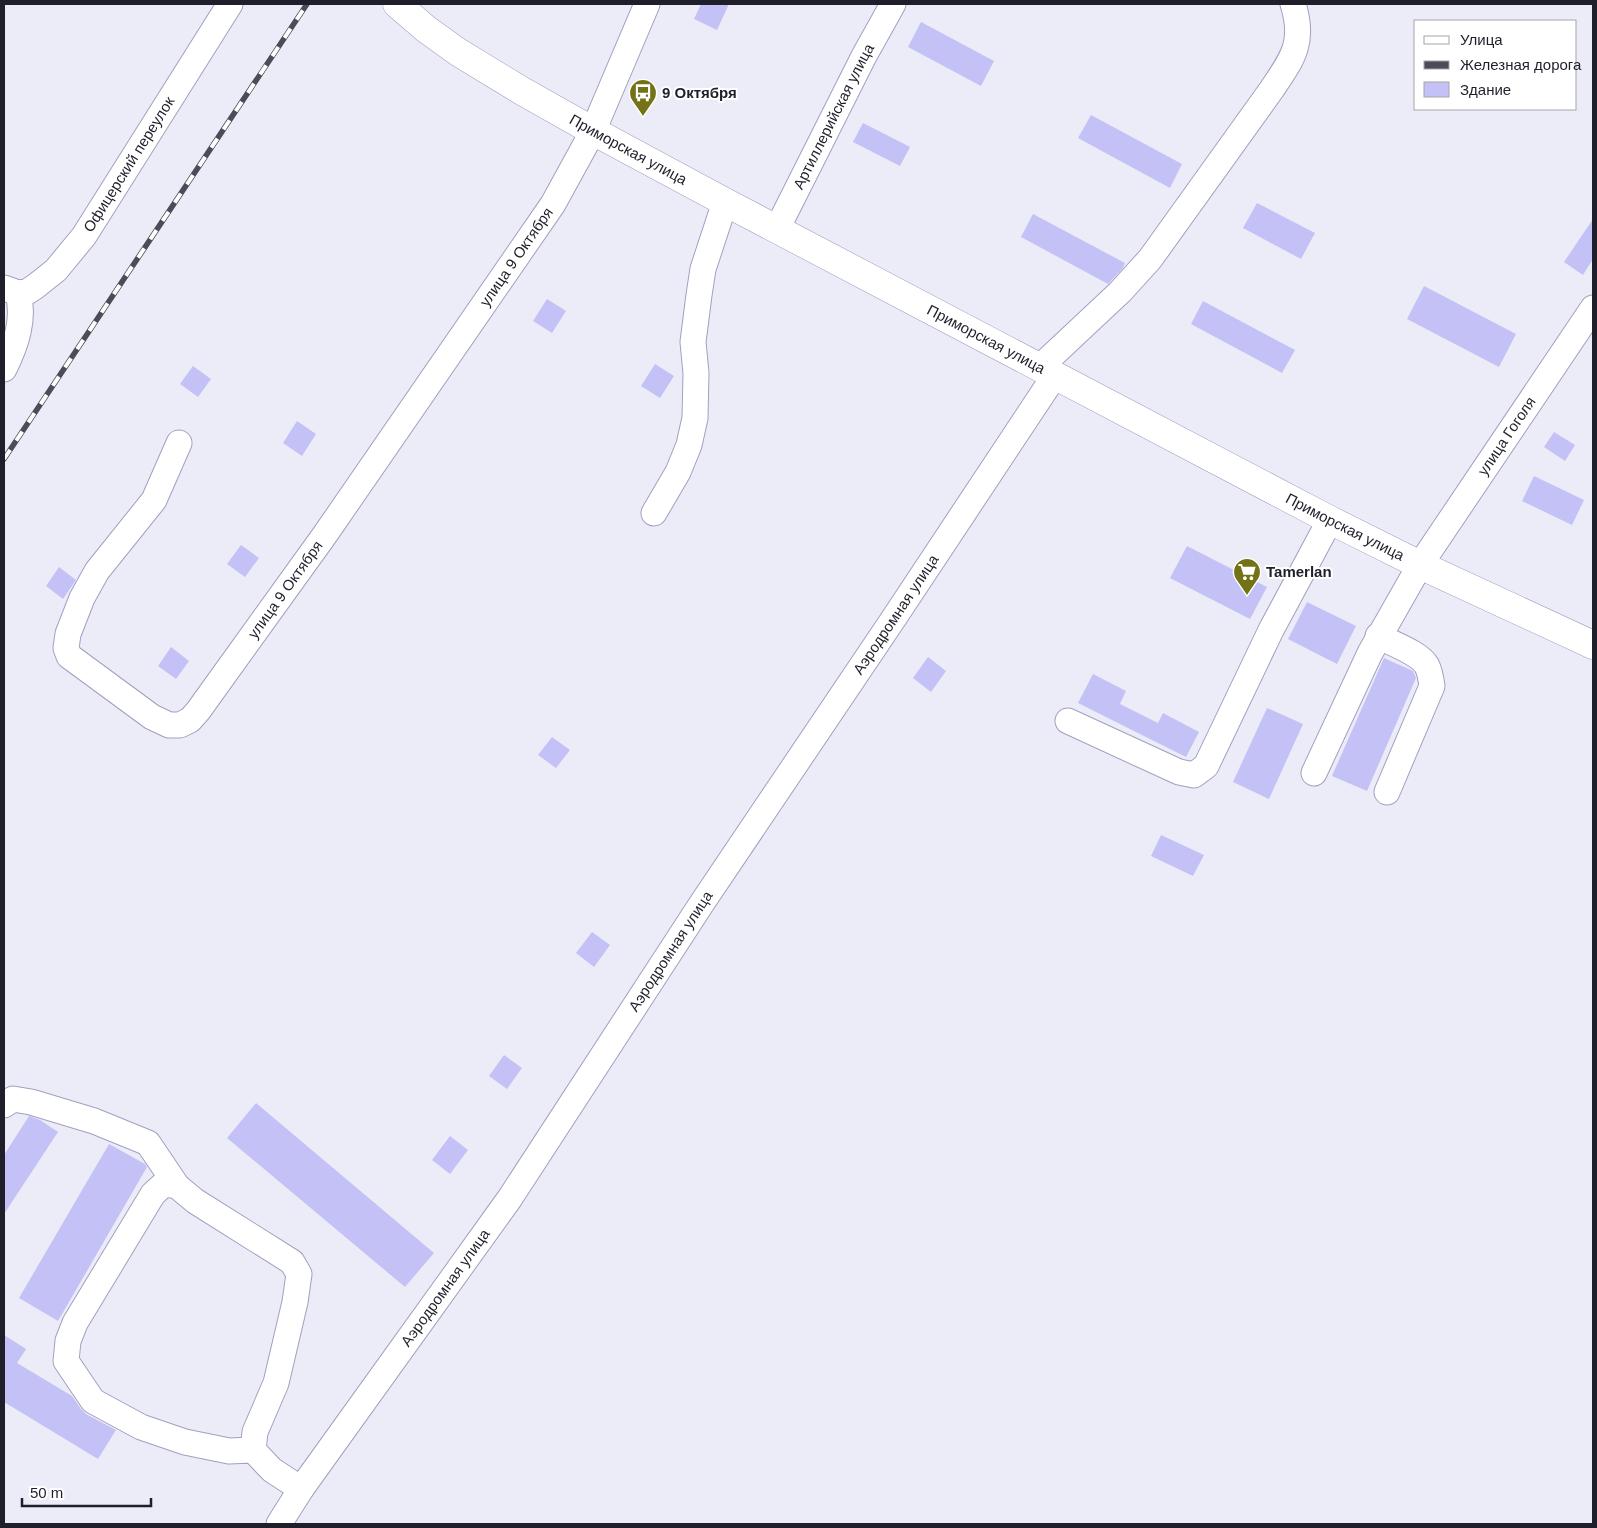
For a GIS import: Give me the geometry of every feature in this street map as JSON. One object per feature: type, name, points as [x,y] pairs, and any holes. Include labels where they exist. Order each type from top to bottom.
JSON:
[{"type":"main road","name":"Приморская улица","points":[[397,4],[426,29],[458,52],[522,91],[725,202],[1330,520],[1420,565],[1593,645]]},
{"type":"street","name":"Офицерский переулок","points":[[8,296],[27,292],[56,270],[84,236],[230,4]]},
{"type":"street","name":"улица 9 Октября","points":[[179,443],[154,500],[98,571],[82,598],[68,634],[66,648],[69,656],[152,717],[169,725],[180,725],[190,720],[198,711],[329,528],[553,204],[593,131],[647,4]]},
{"type":"street","name":"Артиллерийская улица","points":[[777,229],[864,56],[893,4]]},
{"type":"street","name":"Аэродромная улица","points":[[279,1524],[301,1490],[510,1198],[702,903],[894,618],[1047,371],[1150,259],[1292,60],[1298,38],[1296,13],[1293,4]]},
{"type":"street","points":[[654,513],[678,472],[689,445],[695,418],[696,373],[693,342],[699,295],[703,269],[725,202]]},
{"type":"street","points":[[4,369],[20,324],[22,306],[8,296]]},
{"type":"street","name":"улица Гоголя","points":[[1314,772],[1378,636],[1420,565],[1593,308]]},
{"type":"street","points":[[1068,721],[1178,772],[1194,775],[1206,766],[1272,630],[1330,520]]},
{"type":"street","points":[[1378,636],[1421,658],[1427,665],[1431,675],[1432,686],[1387,792]]},
{"type":"street","points":[[4,1105],[13,1099],[31,1102],[94,1121],[148,1143],[177,1186],[195,1201],[292,1262],[299,1274],[295,1302],[276,1383],[255,1432],[253,1450]]},
{"type":"street","points":[[177,1186],[164,1184],[153,1194],[75,1323],[68,1340],[66,1361],[94,1401],[141,1427],[185,1442],[229,1451],[253,1450],[272,1470],[301,1490]]},
{"type":"building","points":[[701,4],[729,4],[717,30],[694,19]]},
{"type":"building","points":[[921,22],[994,61],[981,86],[908,47]]},
{"type":"building","points":[[1091,115],[1182,164],[1170,188],[1078,138]]},
{"type":"building","points":[[863,123],[910,147],[900,166],[853,142]]},
{"type":"building","points":[[1257,203],[1315,233],[1301,259],[1243,228]]},
{"type":"building","points":[[1033,214],[1125,263],[1123,268],[1108,284],[1021,237]]},
{"type":"building","points":[[1593,219],[1593,259],[1583,275],[1564,262]]},
{"type":"building","points":[[1424,286],[1516,334],[1499,367],[1407,319]]},
{"type":"building","points":[[547,299],[566,311],[552,333],[533,321]]},
{"type":"building","points":[[1203,301],[1295,350],[1282,373],[1191,324]]},
{"type":"building","points":[[655,364],[674,376],[660,398],[641,386]]},
{"type":"building","points":[[193,366],[211,379],[198,397],[180,384]]},
{"type":"building","points":[[297,421],[316,434],[302,456],[283,443]]},
{"type":"building","points":[[1554,432],[1575,445],[1565,461],[1544,447]]},
{"type":"building","points":[[1534,476],[1584,500],[1572,525],[1522,501]]},
{"type":"building","points":[[241,545],[259,558],[245,577],[227,564]]},
{"type":"building","points":[[1187,546],[1267,587],[1250,619],[1170,578]]},
{"type":"building","points":[[59,567],[76,580],[63,599],[46,586]]},
{"type":"building","points":[[1307,602],[1356,626],[1337,664],[1288,639]]},
{"type":"building","points":[[171,647],[189,661],[176,679],[158,666]]},
{"type":"building","points":[[928,657],[946,671],[931,692],[913,678]]},
{"type":"building","points":[[1384,658],[1413,671],[1416,678],[1367,791],[1332,776]]},
{"type":"building","points":[[1093,674],[1126,691],[1120,704],[1158,723],[1163,713],[1199,732],[1186,757],[1078,703]]},
{"type":"building","points":[[1267,708],[1303,724],[1269,799],[1233,782]]},
{"type":"building","points":[[552,737],[570,750],[556,768],[538,755]]},
{"type":"building","points":[[1161,835],[1204,855],[1193,876],[1151,856]]},
{"type":"building","points":[[592,932],[610,945],[594,967],[576,953]]},
{"type":"building","points":[[504,1055],[522,1068],[507,1089],[489,1076]]},
{"type":"building","points":[[256,1103],[434,1253],[405,1287],[227,1138]]},
{"type":"building","points":[[29,1116],[40,1120],[58,1132],[4,1214],[4,1155]]},
{"type":"building","points":[[450,1136],[468,1150],[450,1174],[432,1160]]},
{"type":"building","points":[[109,1144],[145,1164],[147,1167],[58,1321],[19,1298]]},
{"type":"building","points":[[4,1335],[26,1349],[17,1363],[72,1396],[86,1414],[116,1430],[98,1459],[4,1402]]},
{"type":"railway","points":[[4,459],[307,4]]},
{"type":"place","name":"9 Октября","points":[[643,117]]},
{"type":"place","name":"Tamerlan","points":[[1247,596]]}]
